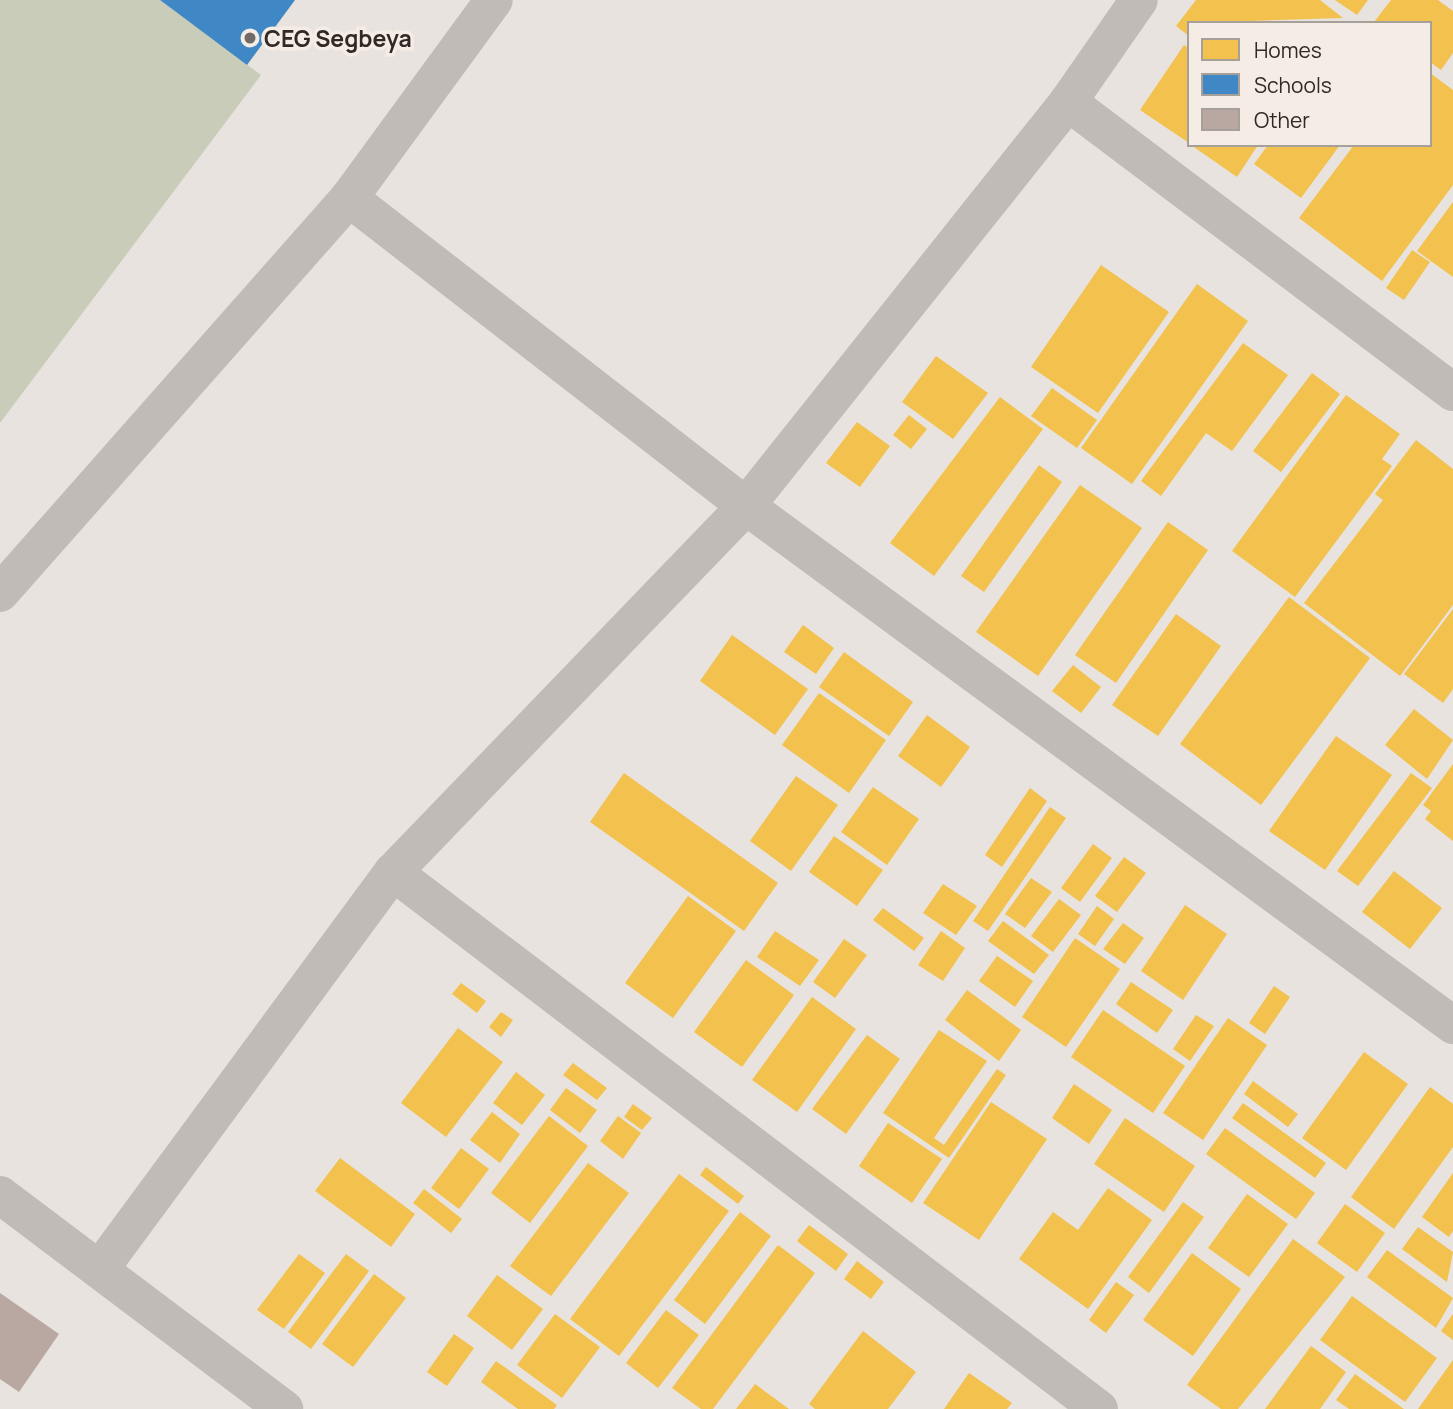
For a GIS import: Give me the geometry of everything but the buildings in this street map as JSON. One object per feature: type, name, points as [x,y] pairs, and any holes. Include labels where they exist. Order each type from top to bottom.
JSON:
[{"type":"street","points":[[0,593],[349,198],[494,0]]},
{"type":"street","points":[[100,1269],[393,872],[746,506],[1068,102],[1139,0]]},
{"type":"street","points":[[1068,102],[1453,392]]},
{"type":"street","points":[[349,198],[746,506],[1453,1025]]},
{"type":"street","points":[[393,872],[1099,1409]]},
{"type":"street","points":[[0,1195],[284,1409]]},
{"type":"green space","points":[[0,0],[160,0],[261,75],[0,423]]},
{"type":"place","name":"CEG Segbeya","points":[[250,38]]}]
